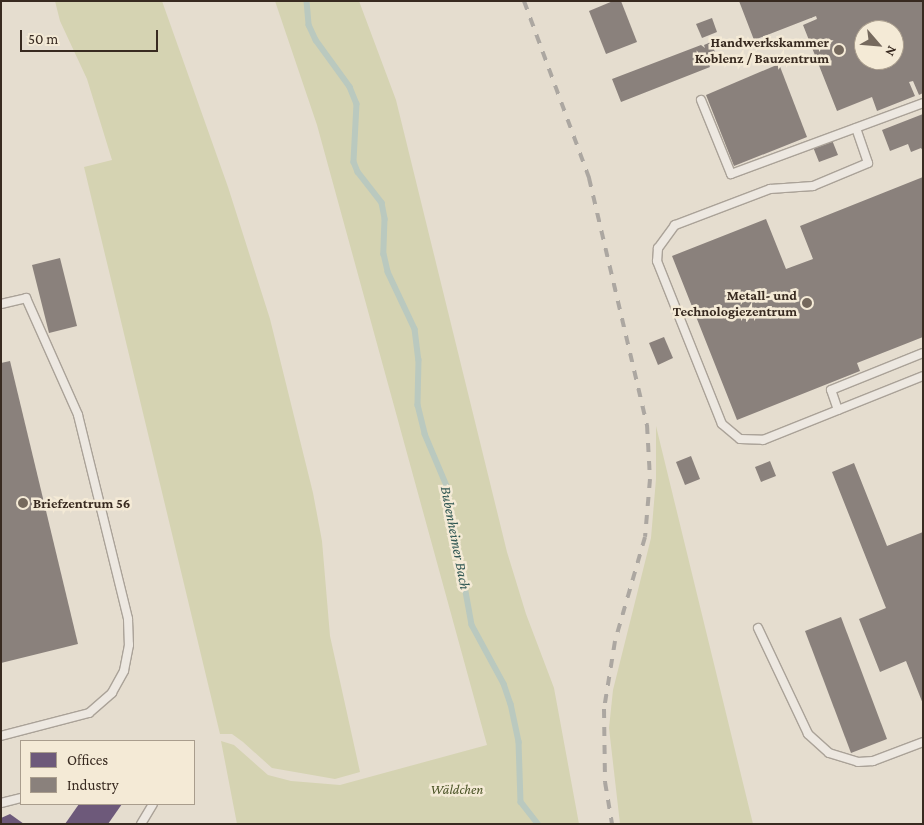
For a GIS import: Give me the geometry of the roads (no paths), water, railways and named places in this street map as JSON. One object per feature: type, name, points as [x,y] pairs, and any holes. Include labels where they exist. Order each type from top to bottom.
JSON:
[{"type":"lane","points":[[701,100],[731,174],[923,103]]},
{"type":"lane","points":[[856,128],[868,163],[814,186],[770,190],[675,225],[658,248],[657,261],[722,424],[732,434],[750,442],[763,440],[923,376]]},
{"type":"lane","points":[[1,304],[26,298],[78,415],[128,619],[130,645],[124,671],[112,693],[89,713],[1,736]]},
{"type":"lane","points":[[838,410],[831,390],[923,353]]},
{"type":"lane","points":[[758,628],[808,734],[829,753],[858,762],[873,762],[923,742]]},
{"type":"lane","points":[[1,803],[20,798]]},
{"type":"lane","points":[[140,824],[151,805]]},
{"type":"waterway","name":"Bubenheimer Bach","points":[[307,1],[309,25],[316,40],[350,87],[357,104],[354,162],[358,172],[382,203],[385,219],[384,254],[388,272],[415,329],[419,360],[418,405],[425,434],[447,486],[472,625],[504,684],[511,704],[519,742],[521,802],[538,824]]},
{"type":"railway","points":[[524,1],[589,178],[647,425],[650,479],[645,537],[615,641],[604,709],[605,782],[612,824]]},
{"type":"place","name":"Handwerkskammer Koblenz / Bauzentrum","points":[[839,50]]},
{"type":"place","name":"Metall- und Technologiezentrum","points":[[807,303]]},
{"type":"place","name":"Briefzentrum 56","points":[[23,503]]},
{"type":"park label","name":"Wäldchen","points":[[457,789]]}]
